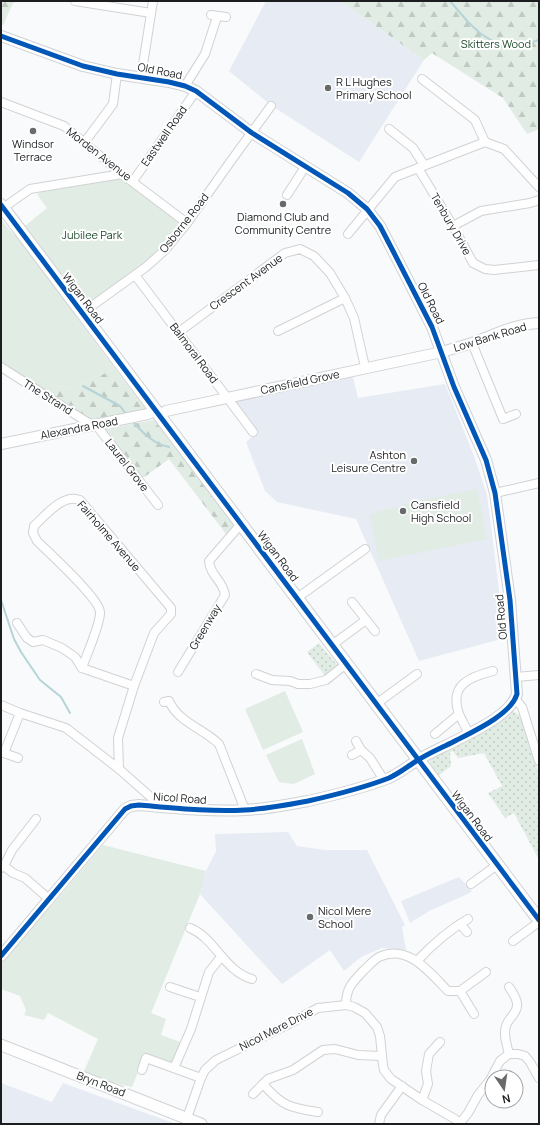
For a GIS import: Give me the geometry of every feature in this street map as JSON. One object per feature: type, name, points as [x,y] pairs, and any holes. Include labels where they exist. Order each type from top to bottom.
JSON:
[{"type":"main road","name":"Wigan Road","points":[[2,207],[539,920]]},
{"type":"main road","name":"Bryn Road","points":[[1,1045],[202,1124]]},
{"type":"street","points":[[75,1],[151,13]]},
{"type":"street","points":[[141,77],[153,1]]},
{"type":"street","points":[[185,86],[205,54],[214,16],[226,17]]},
{"type":"street","name":"Old Road","points":[[1,36],[83,66],[117,74],[169,82],[185,86],[196,91],[252,133],[348,193],[367,209],[380,226],[432,327],[454,387],[486,460],[495,493],[510,600],[516,677],[516,700]]},
{"type":"street","points":[[84,143],[113,104],[117,74]]},
{"type":"street","points":[[422,79],[476,120],[485,142]]},
{"type":"street","name":"Eastwell Road","points":[[133,181],[196,91]]},
{"type":"street","name":"Morden Avenue","points":[[1,102],[64,126],[122,174],[187,224]]},
{"type":"street","name":"Osborne Road","points":[[82,313],[135,275],[165,250],[187,224],[271,106]]},
{"type":"street","name":"Tenbury Drive","points":[[389,129],[413,148],[421,167],[473,263],[485,269],[494,270],[539,265]]},
{"type":"street","points":[[348,234],[367,209],[395,177],[485,142],[504,148],[539,187]]},
{"type":"street","points":[[287,195],[305,167]]},
{"type":"street","points":[[2,207],[30,189],[122,174]]},
{"type":"street","points":[[453,226],[481,212],[539,200]]},
{"type":"street","name":"Crescent Avenue","points":[[179,332],[285,253],[300,249],[314,256],[330,273],[345,298],[354,318],[365,367]]},
{"type":"street","name":"Balmoral Road","points":[[135,275],[253,432]]},
{"type":"street","points":[[278,331],[345,298]]},
{"type":"street","name":"Low Bank Road","points":[[442,352],[516,327],[539,323]]},
{"type":"street","points":[[472,343],[503,419],[516,414]]},
{"type":"street","name":"Cansfield Grove","points":[[157,412],[442,352]]},
{"type":"street","name":"The Strand","points":[[1,367],[88,422],[96,425]]},
{"type":"street","name":"Alexandra Road","points":[[1,444],[157,412]]},
{"type":"street","name":"Laurel Grove","points":[[96,425],[158,506]]},
{"type":"street","points":[[495,493],[539,483]]},
{"type":"street","name":"Fairholme Avenue","points":[[82,668],[97,626],[100,612],[95,600],[37,541],[33,533],[34,526],[57,505],[66,499],[80,500],[171,608],[171,614],[154,633],[134,686],[118,738],[119,769]]},
{"type":"street","name":"Greenway","points":[[178,672],[225,595],[224,587],[210,568],[209,561],[241,524]]},
{"type":"street","points":[[296,598],[365,549]]},
{"type":"street","points":[[352,602],[375,631]]},
{"type":"street","points":[[332,645],[366,620]]},
{"type":"street","points":[[21,625],[27,638],[33,642],[43,640],[62,648],[75,657],[82,668],[134,686]]},
{"type":"street","points":[[256,674],[272,680],[290,681],[298,684],[310,684],[326,680],[346,664]]},
{"type":"street","points":[[469,734],[459,714],[457,699],[458,690],[464,682],[475,676],[493,671]]},
{"type":"street","points":[[376,704],[417,674]]},
{"type":"street","points":[[516,677],[539,675]]},
{"type":"street","points":[[418,760],[469,734],[499,716],[516,700],[522,706],[539,761]]},
{"type":"street","points":[[164,702],[170,701],[172,707],[180,716],[213,738],[219,744],[245,810]]},
{"type":"street","points":[[1,705],[20,713],[66,728],[119,769],[153,799],[156,806]]},
{"type":"street","points":[[18,758],[3,753],[20,713]]},
{"type":"street","points":[[435,734],[459,714]]},
{"type":"street","points":[[356,741],[361,750],[370,758],[384,780]]},
{"type":"street","points":[[352,756],[361,750]]},
{"type":"street","name":"Nicol Road","points":[[1,956],[125,809],[131,806],[139,805],[245,810],[288,805],[330,796],[384,780],[398,774],[418,760]]},
{"type":"street","points":[[36,818],[12,850],[3,867],[25,878],[50,899]]},
{"type":"street","points":[[471,884],[497,865]]},
{"type":"street","points":[[417,961],[428,948],[468,919]]},
{"type":"street","points":[[513,941],[539,920]]},
{"type":"street","points":[[460,924],[467,932]]},
{"type":"street","points":[[190,928],[201,935],[221,957],[240,974],[252,979]]},
{"type":"street","points":[[346,1005],[349,986],[379,957],[391,954],[407,955],[417,961],[448,991],[460,991],[486,972]]},
{"type":"street","points":[[174,1068],[191,1029],[200,997],[211,967],[221,957]]},
{"type":"street","points":[[170,986],[200,997]]},
{"type":"street","points":[[508,987],[518,1004],[505,1029],[505,1038],[509,1054]]},
{"type":"street","points":[[460,991],[474,1014]]},
{"type":"street","name":"Nicol Mere Drive","points":[[187,1118],[201,1078],[205,1070],[216,1060],[318,1008],[346,1005],[354,1007],[365,1013],[373,1022],[380,1036],[381,1056],[383,1065],[388,1075],[422,1100],[460,1123]]},
{"type":"street","points":[[422,1100],[428,1084],[426,1071],[429,1054],[440,1042]]},
{"type":"street","points":[[253,1094],[272,1076],[293,1070],[318,1053],[329,1049],[342,1050],[358,1055],[381,1056]]},
{"type":"street","points":[[460,1123],[468,1113],[478,1095],[490,1080],[500,1060],[509,1054],[525,1056],[539,1078]]},
{"type":"street","points":[[142,1070],[146,1058],[201,1078]]},
{"type":"street","points":[[263,1084],[285,1105],[318,1112]]},
{"type":"street","points":[[378,1124],[382,1112],[402,1086]]},
{"type":"shaded area","name":"R L Hughes Primary School","points":[[266,1],[340,1],[424,60],[359,162],[272,106],[229,71]]},
{"type":"shaded area","name":"Cansfield High School","points":[[352,373],[358,398],[445,384],[474,456],[487,495],[505,638],[419,661],[356,519],[277,502],[265,491],[246,442],[258,432],[233,400]]},
{"type":"shaded area","name":"Nicol Mere School","points":[[288,832],[297,846],[325,850],[367,850],[405,925],[402,927],[406,950],[382,948],[361,957],[344,971],[330,950],[282,984],[200,894],[206,871],[216,851],[215,834]]},
{"type":"shaded area","points":[[459,877],[472,891],[431,910],[410,923],[401,901]]},
{"type":"shaded area","points":[[1,1083],[52,1102],[63,1083],[176,1124],[1,1124]]},
{"type":"green space","points":[[1,1],[19,1],[13,3],[3,25],[1,22]]},
{"type":"green space","name":"Skitters Wood","points":[[340,1],[539,1],[539,129],[527,134],[503,98],[432,53],[424,60]]},
{"type":"green space","name":"Jubilee Park","points":[[121,178],[131,184],[182,225],[161,250],[74,314],[115,369],[70,388],[55,385],[48,393],[1,364],[1,219],[14,235],[47,208],[37,194],[50,188]]},
{"type":"green space","points":[[115,369],[148,412],[94,421],[48,393],[55,385],[70,388]]},
{"type":"green space","points":[[154,420],[235,524],[226,534],[169,459],[143,478],[105,429]]},
{"type":"green space","points":[[477,489],[487,539],[379,561],[370,515],[376,514],[375,512],[398,507],[398,509],[404,508],[403,504]]},
{"type":"green space","points":[[319,643],[338,666],[325,676],[307,652]]},
{"type":"green space","points":[[285,691],[303,732],[263,750],[245,709]]},
{"type":"green space","points":[[513,711],[523,718],[539,775],[539,860],[514,813],[505,818],[488,793],[502,786],[484,753],[458,758],[453,751],[450,752],[451,766],[439,775],[430,764],[430,759],[454,748]]},
{"type":"green space","points":[[302,739],[315,774],[294,784],[279,782],[266,755]]},
{"type":"green space","points":[[103,845],[206,871],[200,894],[151,1013],[166,1019],[161,1035],[183,1043],[174,1066],[144,1057],[132,1087],[82,1076],[98,1039],[48,1013],[44,1020],[24,1015],[26,1010],[20,996],[1,989],[1,960],[54,903]]},
{"type":"waterway","points":[[450,1],[468,22],[481,34],[504,48]]},
{"type":"waterway","points":[[516,47],[539,40]]},
{"type":"waterway","points":[[83,386],[120,406],[126,414]]},
{"type":"waterway","points":[[134,423],[154,441],[169,447]]},
{"type":"waterway","points":[[1,600],[14,639],[21,652],[40,680],[61,697],[70,713]]},
{"type":"cycle path","points":[[1,36],[83,66],[117,74],[169,82],[185,86],[196,91],[252,133],[348,193],[367,209],[380,226],[432,327],[454,387],[486,460],[495,493],[510,600],[517,694],[507,709],[490,722],[426,755],[389,778],[339,794],[276,807],[253,809],[205,810],[139,805],[131,806],[125,809],[1,956]]},
{"type":"cycle path","points":[[1,205],[539,920]]},
{"type":"place","name":"R L Hughes Primary School","points":[[328,88]]},
{"type":"place","name":"Windsor Terrace","points":[[33,131]]},
{"type":"place","name":"Diamond Club and Community Centre","points":[[283,204]]},
{"type":"place","name":"Ashton Leisure Centre","points":[[414,461]]},
{"type":"place","name":"Cansfield High School","points":[[403,511]]},
{"type":"place","name":"Nicol Mere School","points":[[310,917]]}]
